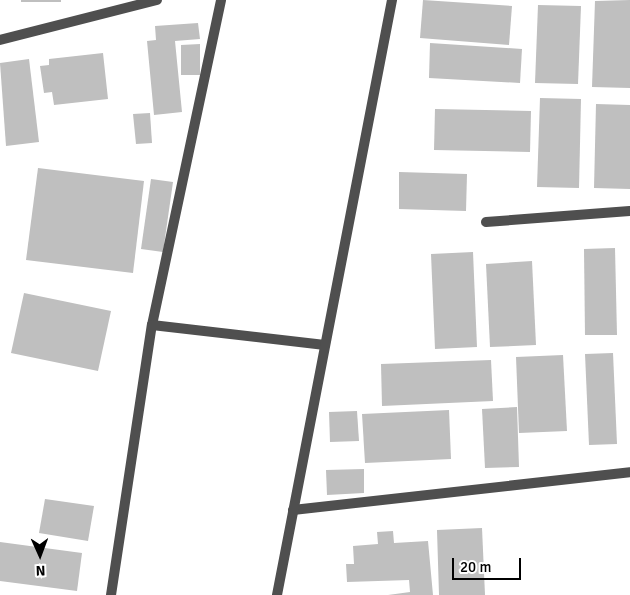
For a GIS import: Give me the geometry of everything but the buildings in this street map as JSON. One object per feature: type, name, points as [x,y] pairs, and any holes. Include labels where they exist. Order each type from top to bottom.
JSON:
[{"type":"street","points":[[0,40],[156,0]]},
{"type":"street","points":[[111,595],[152,325],[221,0]]},
{"type":"street","points":[[277,595],[392,0]]},
{"type":"street","points":[[486,222],[630,212]]},
{"type":"street","points":[[152,325],[325,345]]},
{"type":"street","points":[[293,510],[630,472]]}]
